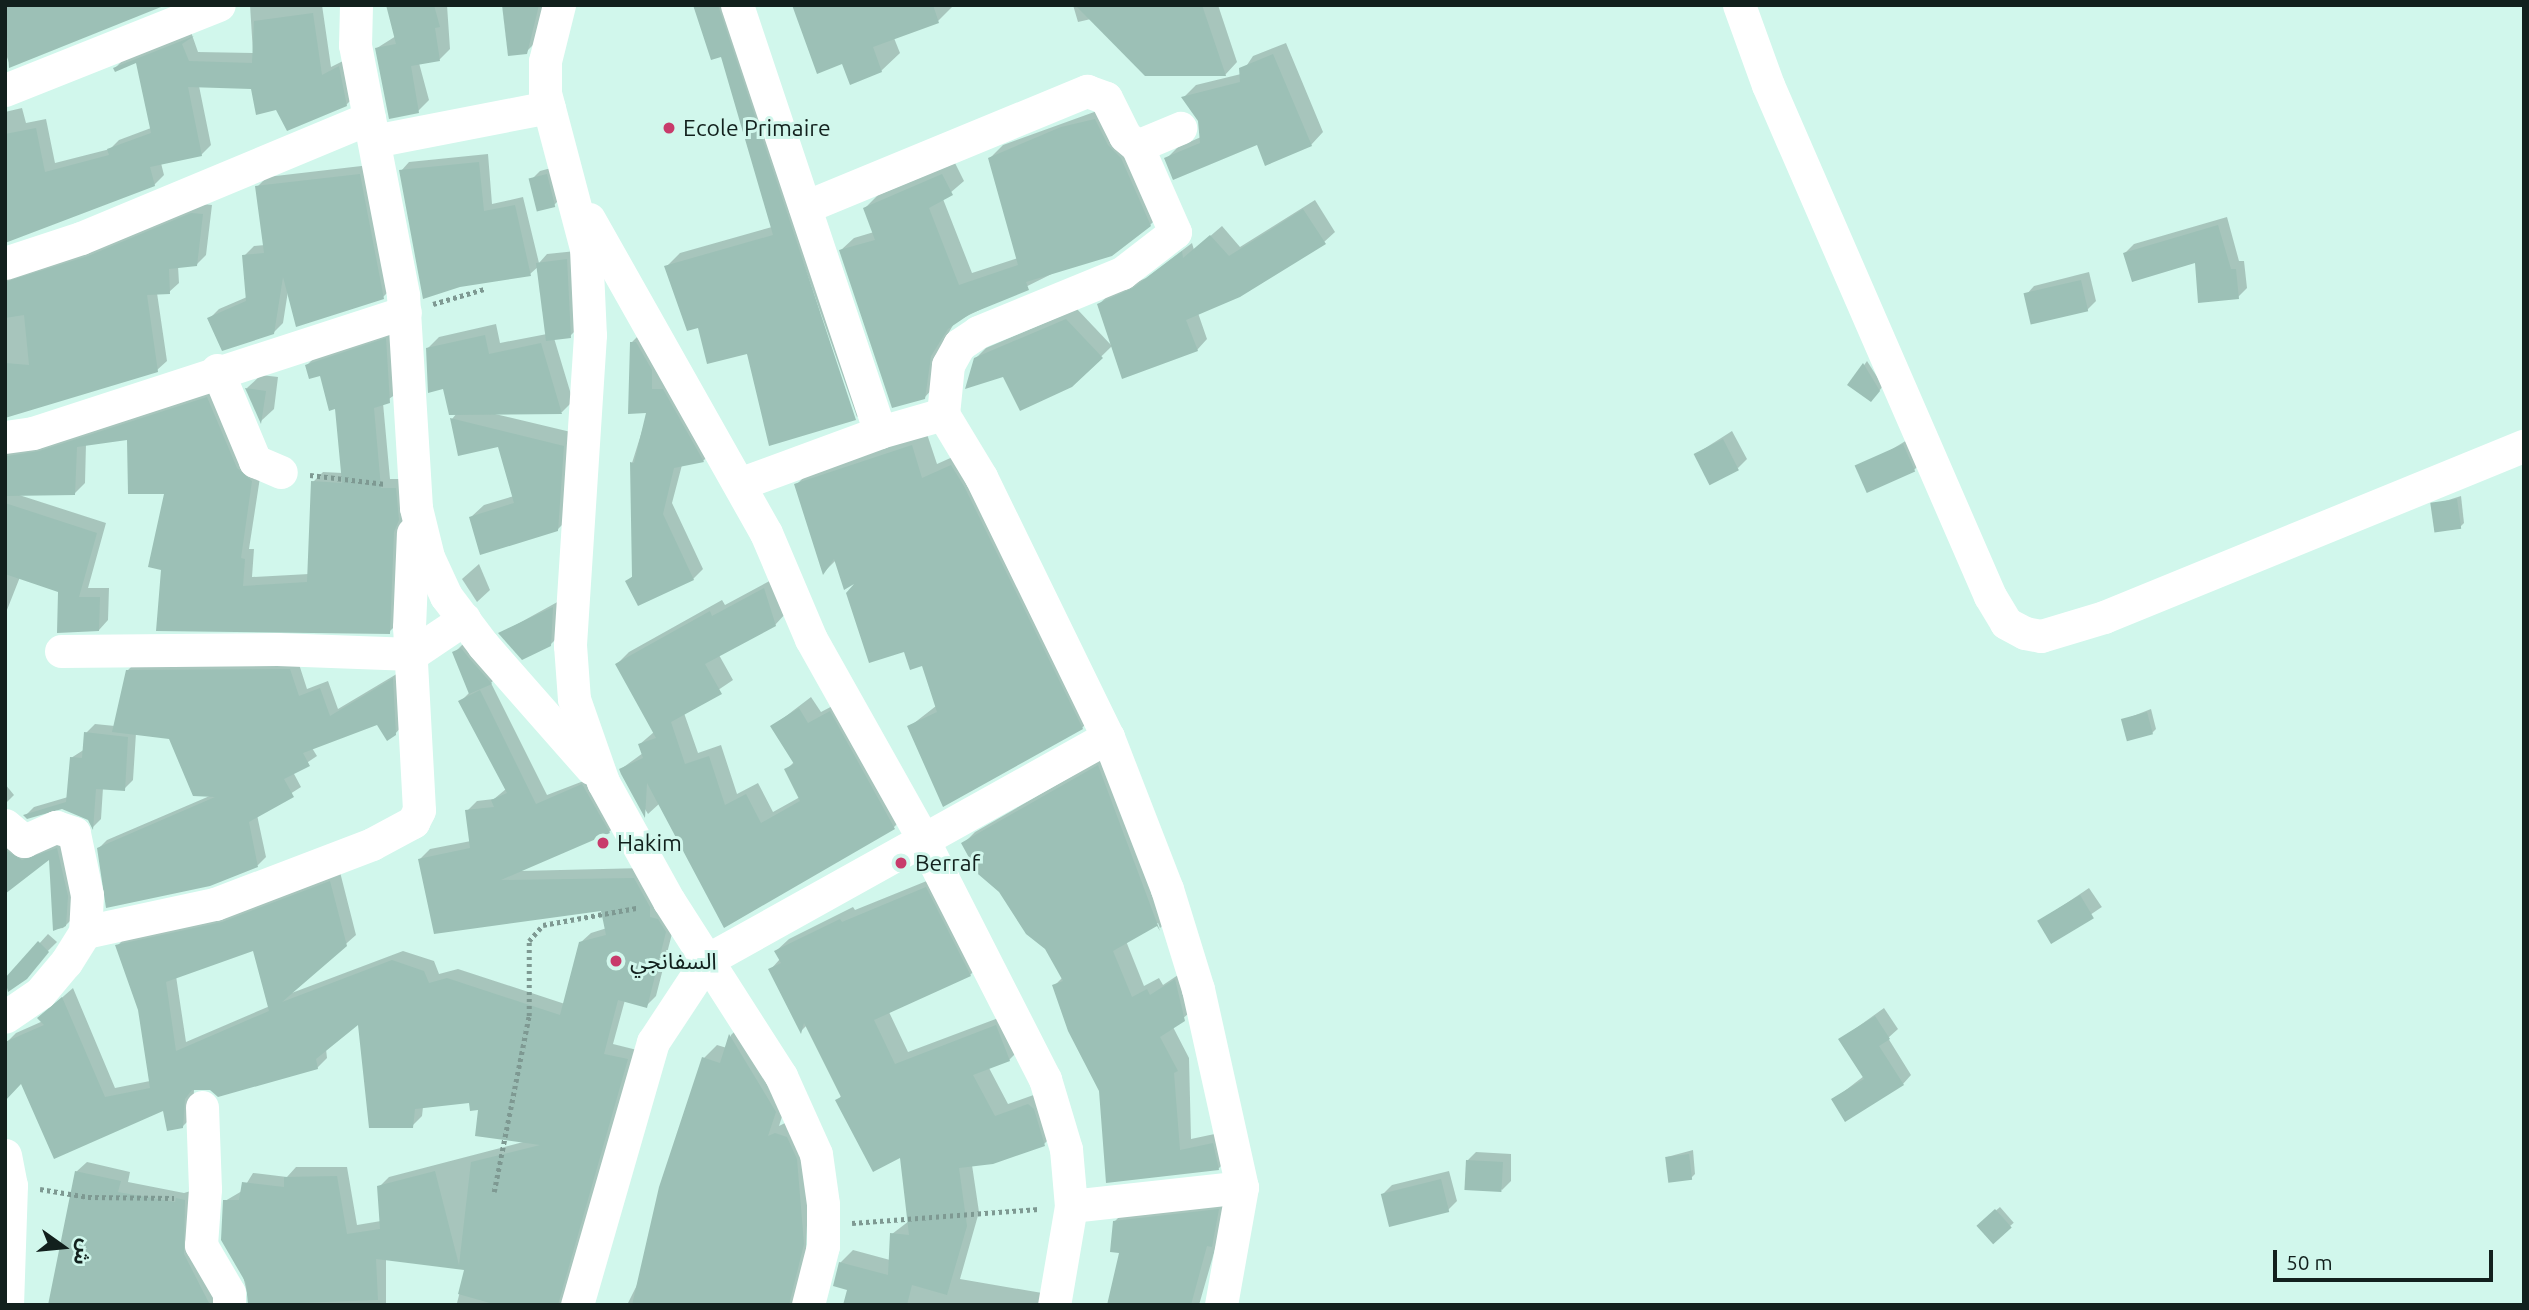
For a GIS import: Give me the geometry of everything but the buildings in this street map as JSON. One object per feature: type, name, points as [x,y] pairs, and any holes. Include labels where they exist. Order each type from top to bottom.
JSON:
[{"type":"street","points":[[5,90],[219,5]]},
{"type":"street","points":[[85,932],[215,904],[372,844],[413,822],[419,810],[412,654],[415,488],[405,312],[355,45],[356,5]]},
{"type":"street","points":[[559,5],[545,61],[549,107],[574,192],[586,248],[590,335],[570,645],[574,699],[603,782],[669,901],[781,1076],[816,1154],[823,1246],[808,1305]]},
{"type":"street","points":[[737,5],[880,432]]},
{"type":"street","points":[[1739,5],[1774,98],[1990,596],[2006,622],[2025,633],[2041,636],[2104,617],[2524,446]]},
{"type":"street","points":[[805,207],[1087,91],[1106,98],[1125,136],[1136,146],[1175,232],[1122,273],[978,332],[959,345],[948,365],[943,414],[981,477],[1108,737],[1167,890],[1198,989],[1242,1187],[1221,1305]]},
{"type":"street","points":[[5,263],[81,238],[371,129],[549,107]]},
{"type":"street","points":[[1136,146],[1180,128]]},
{"type":"street","points":[[574,192],[766,533],[811,639],[921,837],[1045,1079],[1066,1149],[1071,1206],[1054,1305]]},
{"type":"street","points":[[5,438],[33,433],[217,370],[405,312]]},
{"type":"street","points":[[217,370],[255,461],[281,472]]},
{"type":"street","points":[[739,484],[880,432],[943,414]]},
{"type":"street","points":[[415,488],[428,557],[446,596],[603,782]]},
{"type":"street","points":[[61,651],[277,649],[412,654],[464,619]]},
{"type":"street","points":[[577,1305],[653,1042],[707,960],[921,837],[1108,737]]},
{"type":"street","points":[[5,825],[24,841],[56,828],[75,833],[87,895],[85,932],[40,993],[5,1017]]},
{"type":"street","points":[[202,1107],[205,1197],[201,1245],[229,1293],[229,1305]]},
{"type":"street","points":[[7,1292],[8,1170]]},
{"type":"street","points":[[1071,1206],[1242,1187]]},
{"type":"path","points":[[405,312],[484,289]]},
{"type":"path","points":[[281,472],[415,488]]},
{"type":"path","points":[[495,1192],[529,1016],[529,941],[543,925],[669,901]]},
{"type":"path","points":[[8,1170],[88,1197],[205,1197]]},
{"type":"path","points":[[823,1226],[1071,1206]]},
{"type":"place","name":"Ecole Primaire","points":[[669,128]]},
{"type":"place","name":"Hakim","points":[[603,843]]},
{"type":"place","name":"Berraf","points":[[901,863]]},
{"type":"place","name":"السفانجي","points":[[616,961]]}]
